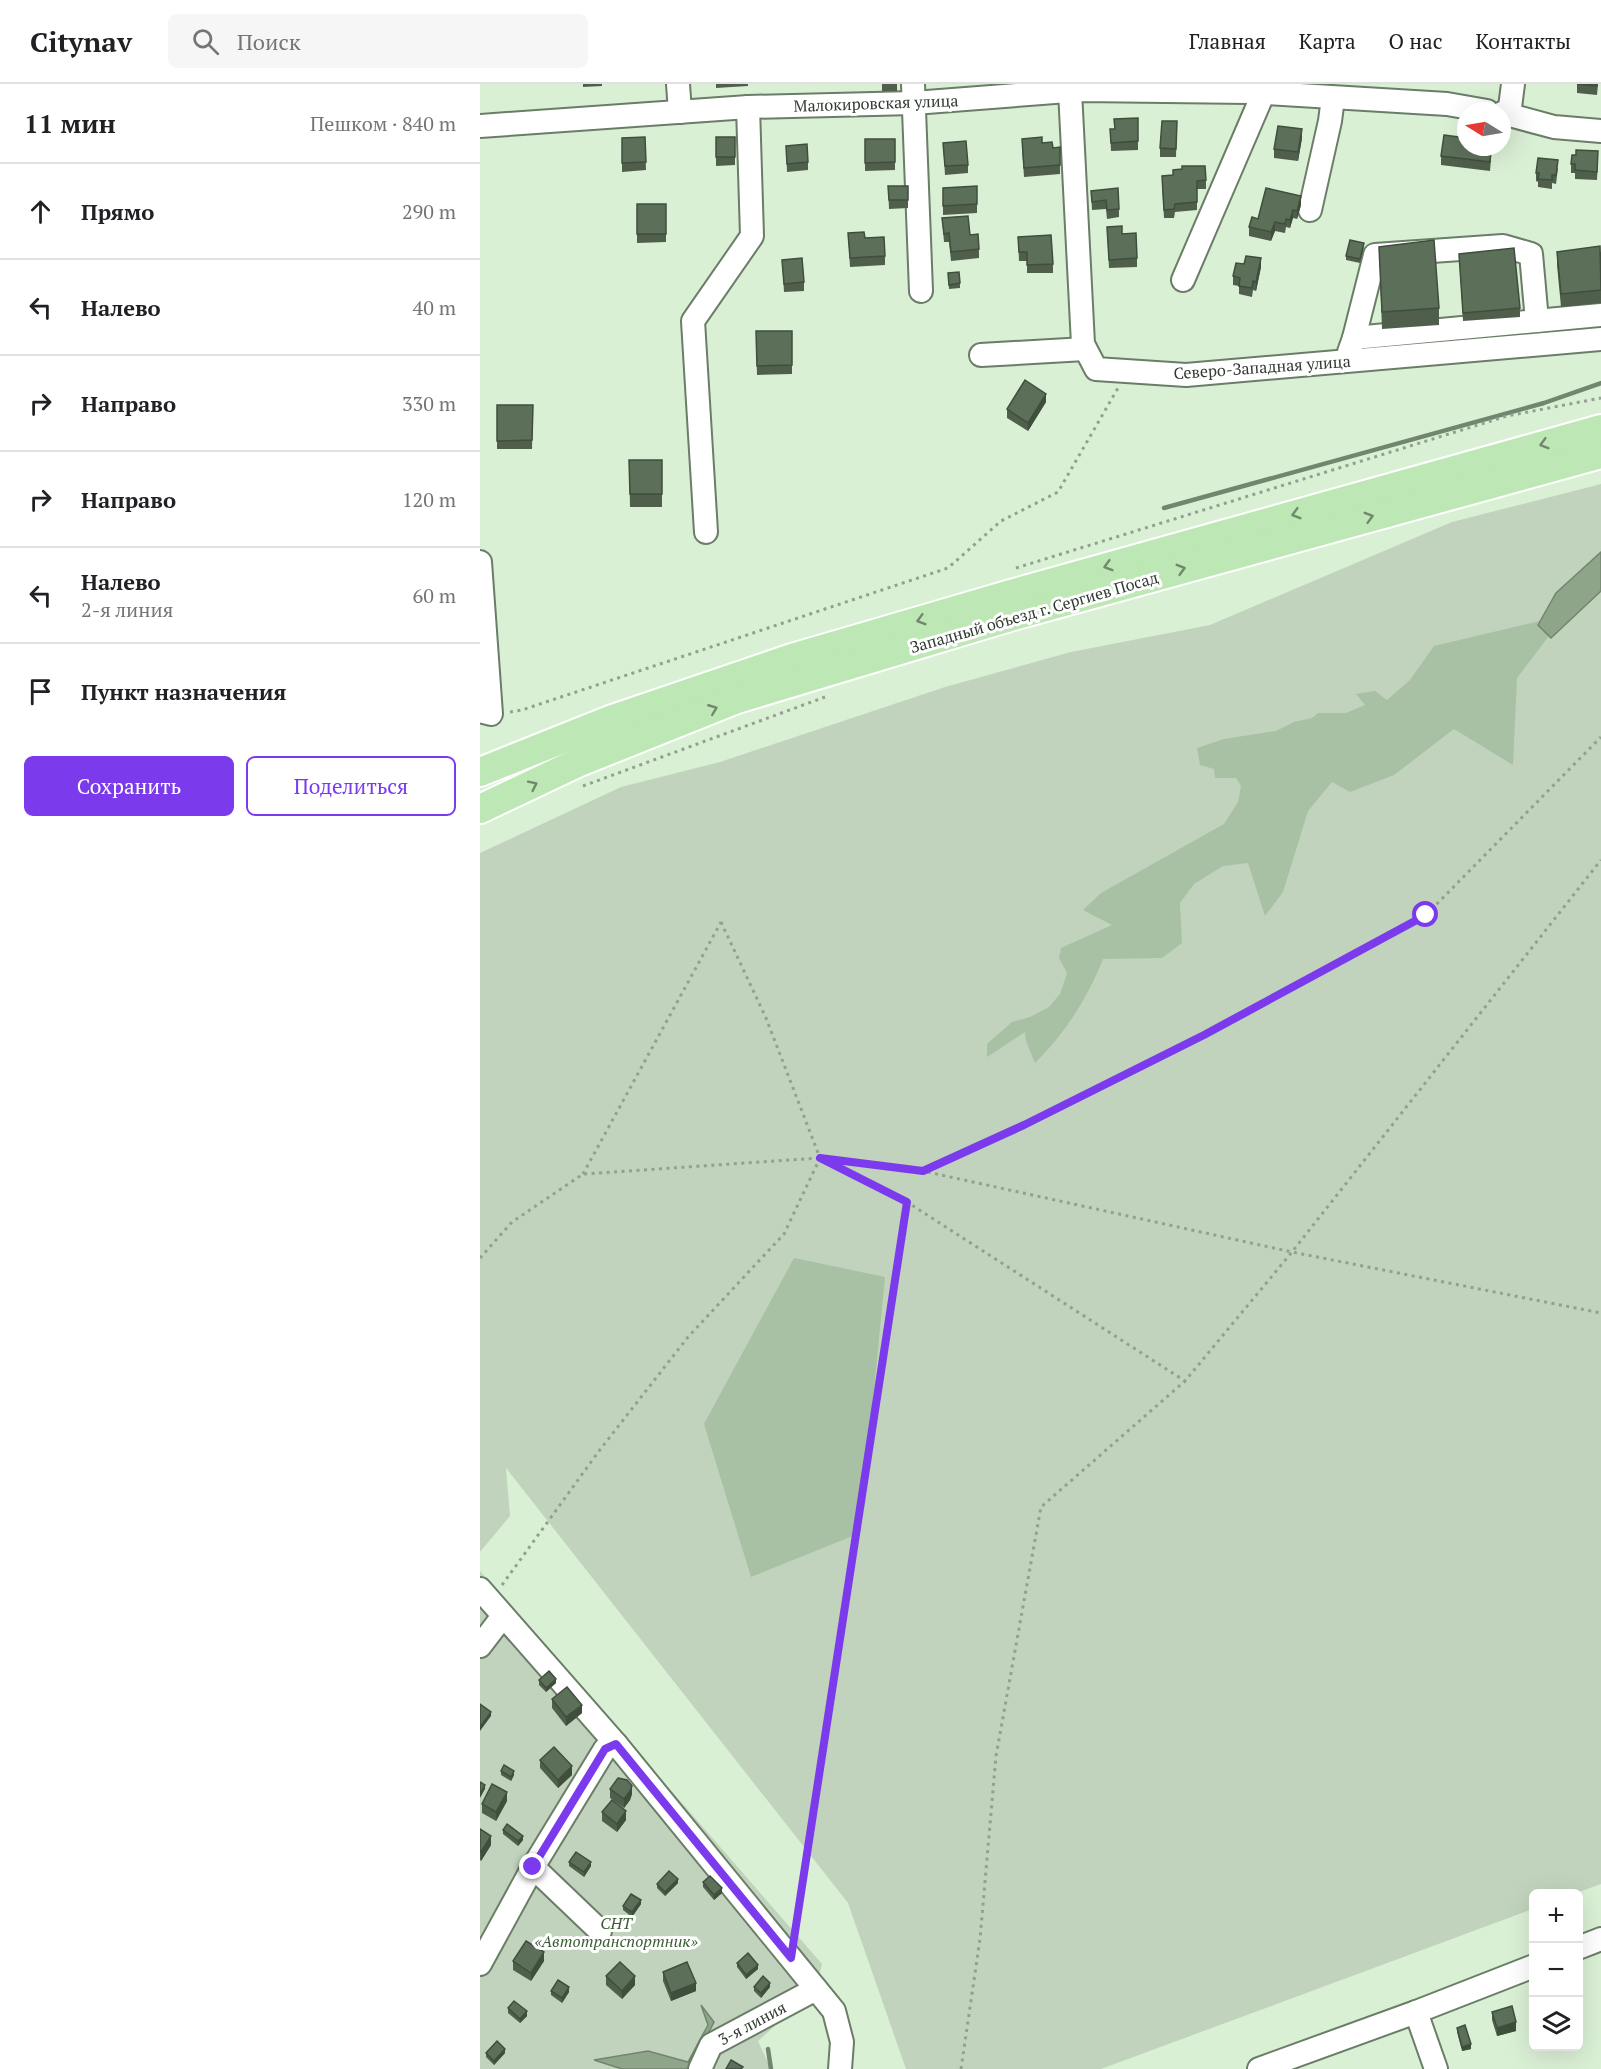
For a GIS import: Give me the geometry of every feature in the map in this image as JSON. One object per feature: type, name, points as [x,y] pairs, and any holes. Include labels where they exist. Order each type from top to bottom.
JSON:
[{"type":"main road","name":"Западный объезд г. Сергиев Посад","points":[[480,772],[610,720],[792,658],[1045,584],[1601,429]]},
{"type":"main road","name":"Западный объезд г. Сергиев Посад","points":[[480,809],[577,763],[737,699],[1013,616],[1601,454]]},
{"type":"street","points":[[678,84],[680,112]]},
{"type":"street","points":[[1504,102],[1513,84]]},
{"type":"street","points":[[981,355],[1085,349],[1083,344],[1077,89]]},
{"type":"street","name":"Малокировская улица","points":[[480,126],[914,93],[1077,89],[1263,94],[1457,106]]},
{"type":"street","points":[[914,93],[921,291]]},
{"type":"street","points":[[1183,280],[1263,94]]},
{"type":"street","points":[[1310,210],[1333,98]]},
{"type":"street","points":[[706,532],[693,321],[752,236],[748,107]]},
{"type":"street","name":"Малокировская улица","points":[[1511,116],[1554,127],[1601,131]]},
{"type":"street","points":[[1346,361],[1375,255],[1503,246],[1531,254],[1537,321]]},
{"type":"street","points":[[1354,338],[1601,315]]},
{"type":"street","name":"Северо-Западная улица","points":[[1085,349],[1096,369],[1186,375],[1601,339]]},
{"type":"street","points":[[480,562],[485,713]]},
{"type":"street","points":[[480,1646],[491,1602]]},
{"type":"street","points":[[491,1602],[616,1744],[834,2011],[842,2042],[840,2069]]},
{"type":"street","points":[[480,1964],[533,1867],[605,1749],[616,1744]]},
{"type":"street","points":[[533,1867],[600,1931]]},
{"type":"street","points":[[1583,1946],[1601,1939]]},
{"type":"street","points":[[1259,2069],[1416,2012],[1529,1968]]},
{"type":"street","name":"3-я линия","points":[[700,2069],[711,2045],[816,1989]]},
{"type":"street","points":[[1416,2012],[1436,2069]]},
{"type":"path","points":[[485,713],[522,710],[948,568],[1001,520],[1058,492],[1128,371]]},
{"type":"path","points":[[923,1171],[1024,1125],[1204,1035],[1426,915],[1601,737]]},
{"type":"path","points":[[961,2069],[981,1939],[996,1756],[1041,1507],[1185,1381],[1292,1252],[1601,860]]},
{"type":"path","points":[[480,1258],[512,1222],[583,1174],[721,922],[766,1018],[820,1158],[907,1202],[1185,1381]]},
{"type":"path","points":[[491,1602],[599,1451],[688,1337],[784,1234],[820,1158]]},
{"type":"path","points":[[583,1174],[820,1158],[923,1171],[1292,1252],[1601,1313]]},
{"type":"path","points":[[791,1958],[907,1202]]},
{"type":"green space","points":[[1601,484],[1601,1884],[1583,1890],[1529,1889],[1529,1910],[1101,2069],[906,2069],[848,1903],[506,1468],[510,1516],[480,1552],[480,853],[621,787],[720,762],[945,687],[1071,652],[1210,625],[1452,522]]},
{"type":"green space","name":"СНТ «Автотранспортник»","points":[[480,1571],[822,1964],[816,1989],[758,2041],[771,2069],[480,2069]]},
{"type":"shaded area","points":[[1601,552],[1601,591],[1551,638],[1538,625],[1556,593]]},
{"type":"shaded area","points":[[1565,615],[1517,678],[1513,765],[1454,729],[1394,775],[1350,792],[1332,782],[1308,811],[1283,892],[1265,916],[1248,863],[1223,866],[1194,884],[1180,903],[1182,943],[1162,958],[1103,959],[1075,1014],[1035,1063],[1026,1041],[1025,1032],[987,1057],[987,1044],[1012,1022],[1030,1017],[1049,1007],[1060,994],[1067,973],[1059,958],[1061,948],[1112,925],[1083,910],[1101,893],[1224,824],[1238,802],[1241,786],[1236,778],[1215,778],[1214,769],[1200,765],[1197,748],[1224,739],[1276,731],[1294,722],[1312,718],[1318,713],[1346,713],[1365,705],[1356,694],[1375,691],[1387,700],[1410,680],[1434,646]]},
{"type":"shaded area","points":[[794,1258],[885,1277],[860,1533],[751,1577],[704,1424]]},
{"type":"shaded area","points":[[701,2005],[714,2022],[690,2069],[622,2069],[594,2060],[648,2051],[688,2062],[708,2025]]},
{"type":"building","points":[[1138,118],[1138,141],[1111,143],[1110,129],[1115,129],[1114,119]]},
{"type":"building","points":[[1162,121],[1177,121],[1176,149],[1160,148]]},
{"type":"building","points":[[1278,126],[1302,129],[1298,152],[1274,149]]},
{"type":"building","points":[[1444,135],[1457,137],[1457,156],[1490,156],[1490,162],[1441,156]]},
{"type":"building","points":[[645,137],[646,162],[622,163],[622,138]]},
{"type":"building","points":[[716,137],[735,137],[735,157],[716,157]]},
{"type":"building","points":[[1042,137],[1042,143],[1052,142],[1053,148],[1060,147],[1060,165],[1024,168],[1022,139]]},
{"type":"building","points":[[865,139],[895,139],[895,162],[865,163]]},
{"type":"building","points":[[966,141],[968,165],[945,166],[943,143]]},
{"type":"building","points":[[807,144],[808,162],[787,164],[786,146]]},
{"type":"building","points":[[1576,150],[1598,151],[1597,172],[1575,170],[1575,164],[1571,164],[1572,155],[1576,155]]},
{"type":"building","points":[[1538,158],[1558,160],[1556,175],[1552,175],[1552,180],[1538,179],[1539,173],[1536,173]]},
{"type":"building","points":[[1182,166],[1205,166],[1206,180],[1197,181],[1197,202],[1175,204],[1174,209],[1164,210],[1162,176],[1173,175],[1173,170],[1182,169]]},
{"type":"building","points":[[888,186],[908,186],[908,200],[889,200]]},
{"type":"building","points":[[977,186],[977,204],[943,206],[943,188]]},
{"type":"building","points":[[1118,188],[1119,209],[1107,210],[1106,200],[1092,202],[1091,191]]},
{"type":"building","points":[[1266,188],[1301,196],[1297,211],[1293,210],[1290,220],[1286,219],[1285,224],[1275,222],[1271,232],[1249,227],[1252,217],[1258,219]]},
{"type":"building","points":[[637,204],[666,204],[666,234],[637,234]]},
{"type":"building","points":[[968,216],[970,235],[978,234],[979,249],[951,252],[949,233],[944,234],[942,218]]},
{"type":"building","points":[[1122,226],[1122,234],[1136,233],[1137,258],[1109,260],[1107,227]]},
{"type":"building","points":[[864,232],[865,238],[884,237],[885,256],[850,258],[848,233]]},
{"type":"building","points":[[1051,235],[1053,264],[1027,265],[1027,252],[1019,252],[1018,237]]},
{"type":"building","points":[[1350,240],[1364,243],[1360,259],[1346,256]]},
{"type":"building","points":[[1434,240],[1439,308],[1382,312],[1379,247]]},
{"type":"building","points":[[1600,246],[1601,290],[1561,294],[1557,252]]},
{"type":"building","points":[[1514,248],[1520,308],[1463,313],[1459,254]]},
{"type":"building","points":[[1246,256],[1261,258],[1256,282],[1253,281],[1252,288],[1239,286],[1240,278],[1233,276],[1236,263],[1244,264]]},
{"type":"building","points":[[802,258],[804,282],[784,284],[782,260]]},
{"type":"building","points":[[959,272],[960,283],[949,285],[948,273]]},
{"type":"building","points":[[756,331],[792,331],[792,365],[757,366]]},
{"type":"building","points":[[1025,380],[1046,394],[1028,423],[1007,409]]},
{"type":"building","points":[[497,405],[533,405],[532,440],[497,441]]},
{"type":"building","points":[[629,460],[662,460],[662,494],[630,494]]},
{"type":"building","points":[[549,1671],[556,1679],[546,1688],[539,1680]]},
{"type":"building","points":[[567,1687],[582,1705],[566,1717],[552,1699]]},
{"type":"building","points":[[480,1704],[491,1712],[480,1727]]},
{"type":"building","points":[[554,1747],[572,1766],[558,1780],[540,1760]]},
{"type":"building","points":[[504,1765],[514,1771],[511,1777],[501,1771]]},
{"type":"building","points":[[618,1778],[627,1780],[632,1786],[624,1799],[610,1789]]},
{"type":"building","points":[[480,1782],[485,1785],[480,1794]]},
{"type":"building","points":[[492,1784],[507,1792],[496,1812],[482,1804]]},
{"type":"building","points":[[612,1800],[626,1811],[617,1824],[602,1812]]},
{"type":"building","points":[[507,1824],[523,1836],[518,1841],[503,1830]]},
{"type":"building","points":[[480,1829],[491,1836],[481,1852],[480,1852]]},
{"type":"building","points":[[576,1852],[591,1862],[584,1872],[569,1862]]},
{"type":"building","points":[[669,1871],[678,1879],[665,1892],[657,1884]]},
{"type":"building","points":[[710,1876],[722,1888],[714,1895],[703,1882]]},
{"type":"building","points":[[631,1894],[641,1900],[632,1912],[623,1906]]},
{"type":"building","points":[[526,1941],[544,1952],[531,1973],[513,1961]]},
{"type":"building","points":[[748,1953],[758,1965],[746,1975],[737,1963]]},
{"type":"building","points":[[620,1962],[635,1976],[622,1991],[606,1976]]},
{"type":"building","points":[[687,1962],[696,1983],[671,1993],[663,1972]]},
{"type":"building","points":[[763,1976],[770,1983],[761,1993],[754,1987]]},
{"type":"building","points":[[558,1980],[569,1987],[562,1998],[551,1991]]},
{"type":"building","points":[[514,2001],[527,2011],[520,2019],[508,2008]]},
{"type":"building","points":[[1512,2006],[1516,2022],[1497,2028],[1492,2012]]},
{"type":"building","points":[[1465,2025],[1471,2044],[1462,2047],[1457,2028]]},
{"type":"building","points":[[497,2041],[505,2049],[494,2061],[486,2053]]},
{"type":"building","points":[[731,2060],[743,2067],[726,2069]]},
{"type":"waterway","points":[[1164,508],[1544,403],[1601,383]]},
{"type":"waterway","points":[[768,2049],[771,2069]]},
{"type":"route","points":[[533,1867],[605,1749],[616,1744],[791,1958],[907,1202],[820,1158],[923,1171],[1024,1125],[1204,1035],[1426,915]]}]
